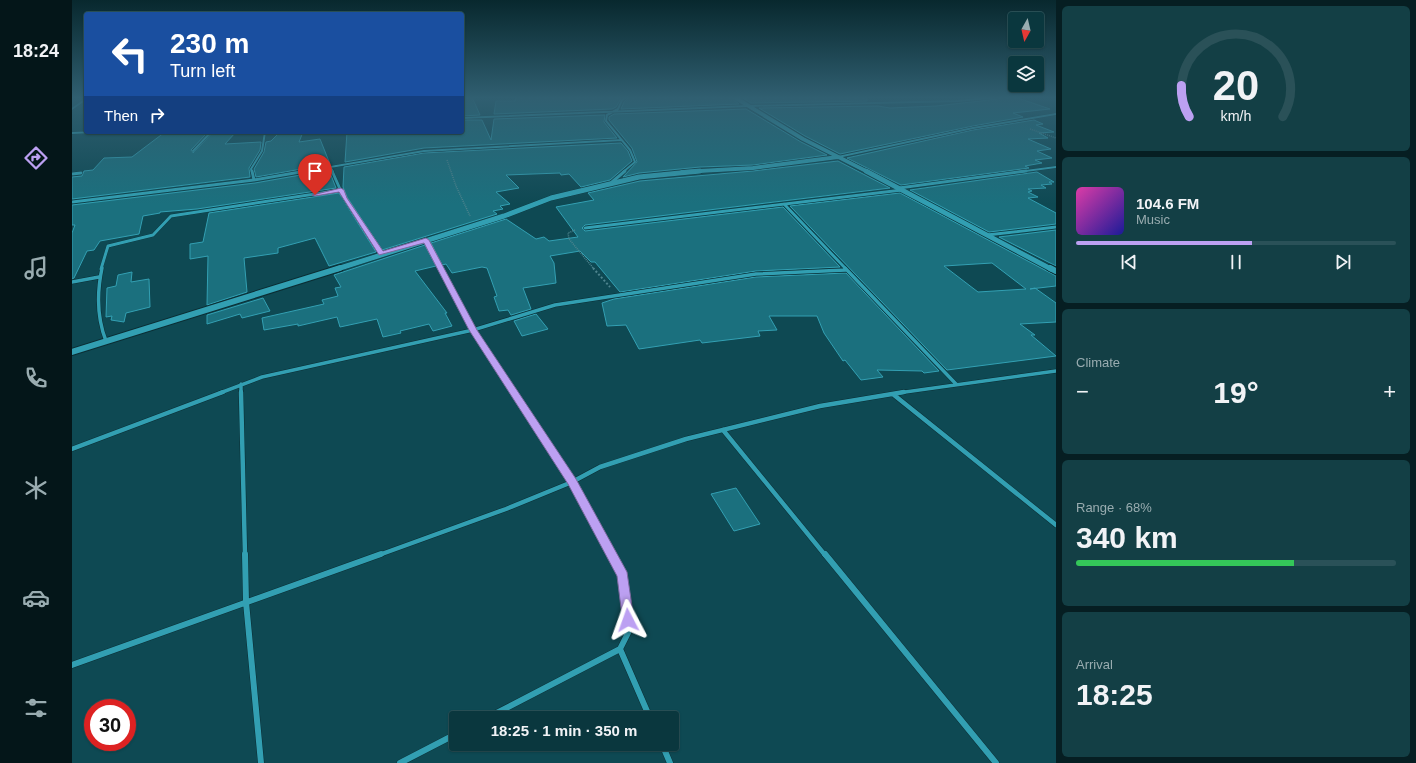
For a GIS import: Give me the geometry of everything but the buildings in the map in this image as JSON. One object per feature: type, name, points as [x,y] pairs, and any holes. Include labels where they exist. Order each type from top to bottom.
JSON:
[{"type":"street","points":[[612,182],[635,162],[616,133]]},
{"type":"street","points":[[792,133],[1056,271]]},
{"type":"street","points":[[72,352],[474,226],[551,198],[612,182],[666,173],[752,168],[838,157],[952,133]]},
{"type":"street","points":[[193,151],[209,134]]},
{"type":"street","points":[[254,180],[251,169],[262,151],[265,134]]},
{"type":"street","points":[[72,202],[254,180],[330,168],[361,161],[444,150],[622,140]]},
{"type":"street","points":[[585,228],[901,189],[1056,167]]},
{"type":"street","points":[[330,168],[344,198],[381,254]]},
{"type":"street","points":[[72,174],[81,173]]},
{"type":"street","points":[[106,341],[100,326],[99,277],[104,255],[108,246],[153,235],[170,216],[341,190]]},
{"type":"street","points":[[784,204],[956,384]]},
{"type":"street","points":[[987,235],[1056,227]]},
{"type":"street","points":[[426,240],[473,330],[572,482],[623,576],[628,633],[620,649],[500,711]]},
{"type":"street","points":[[72,449],[150,422],[241,384],[319,363],[473,330],[555,305],[756,274],[846,270]]},
{"type":"street","points":[[72,282],[99,277]]},
{"type":"street","points":[[72,665],[506,509],[572,482],[600,467],[686,439],[820,406],[956,384],[1056,371]]},
{"type":"street","points":[[241,384],[246,602],[261,763]]},
{"type":"street","points":[[894,395],[1056,525]]},
{"type":"street","points":[[723,430],[996,763]]},
{"type":"street","points":[[620,649],[647,711]]},
{"type":"street","points":[[400,763],[449,738]]},
{"type":"street","points":[[665,751],[670,763]]},
{"type":"path","points":[[444,150],[456,186],[474,226]]},
{"type":"path","points":[[585,228],[568,233],[569,239],[618,295]]},
{"type":"route","points":[[315,195],[341,190],[344,198],[381,254],[426,240],[473,330],[572,482],[623,576],[628,620]]}]
